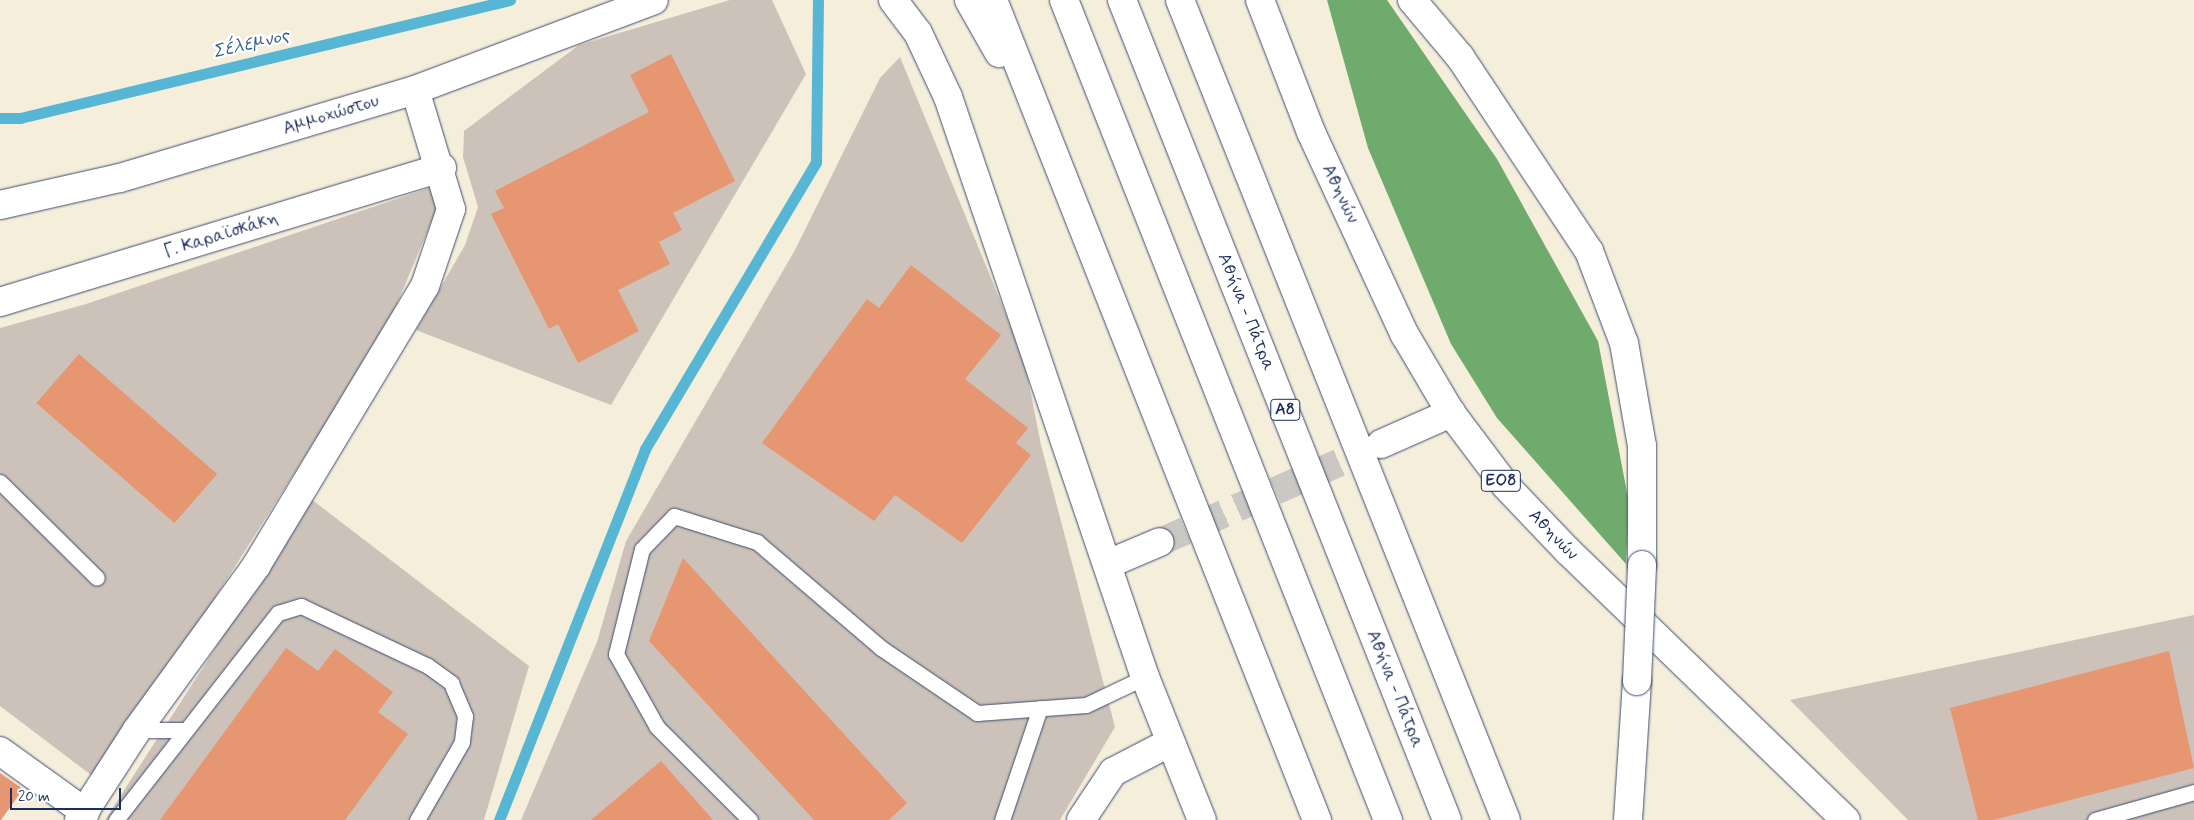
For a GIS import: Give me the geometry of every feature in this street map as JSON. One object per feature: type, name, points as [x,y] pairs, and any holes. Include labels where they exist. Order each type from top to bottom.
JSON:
[{"type":"main road","name":"Αμμοχώστου","points":[[0,205],[120,178],[415,90],[654,0]]},
{"type":"main road","points":[[893,0],[918,33],[948,97],[1145,677],[1202,820]]},
{"type":"main road","points":[[969,0],[1055,152]]},
{"type":"main road","points":[[994,0],[1317,820]]},
{"type":"main road","points":[[1064,0],[1388,820]]},
{"type":"main road","name":"Αθήνα - Πάτρα","points":[[1122,0],[1447,820]]},
{"type":"main road","points":[[1180,0],[1506,820]]},
{"type":"main road","name":"Αθηνών","points":[[1260,0],[1279,53],[1405,335],[1452,413],[1506,486],[1568,551],[1846,820]]},
{"type":"main road","name":"Αθηνών","points":[[1269,0],[1279,53]]},
{"type":"main road","points":[[1412,0],[1460,57],[1589,251],[1624,343],[1642,446],[1642,565],[1628,820]]},
{"type":"main road","points":[[0,751],[82,816],[137,730],[256,566],[415,307],[449,223],[450,198],[442,168],[415,90]]},
{"type":"main road","name":"Γ. Καραϊσκάκη","points":[[0,302],[442,168]]},
{"type":"main road","points":[[1381,444],[1452,413]]},
{"type":"main road","points":[[1108,564],[1160,542]]},
{"type":"main road","points":[[1081,820],[1113,772],[1170,743]]},
{"type":"lane","points":[[0,482],[98,578]]},
{"type":"lane","points":[[750,820],[657,727],[616,654],[642,549],[674,516],[757,542],[881,648],[977,714],[1086,704],[1145,677]]},
{"type":"lane","points":[[116,820],[184,730],[278,613],[301,606],[428,666],[451,683],[465,716],[462,742],[417,820]]},
{"type":"lane","points":[[1002,820],[1040,708]]},
{"type":"lane","points":[[137,730],[184,730]]},
{"type":"lane","points":[[2095,820],[2194,792]]},
{"type":"shaded area","points":[[730,0],[772,0],[806,74],[611,405],[416,330],[465,245],[478,207],[463,157],[464,131],[579,45]]},
{"type":"shaded area","points":[[900,57],[1024,358],[1041,445],[1115,727],[1060,820],[521,820],[597,642],[626,541],[795,250],[880,78]]},
{"type":"shaded area","points":[[432,187],[436,211],[388,325],[99,781],[0,706],[0,328],[86,304]]},
{"type":"shaded area","points":[[311,499],[529,666],[484,820],[105,820]]},
{"type":"shaded area","points":[[2194,615],[2194,820],[1908,820],[1790,700]]},
{"type":"green space","points":[[1327,0],[1387,0],[1497,159],[1598,341],[1629,503],[1626,564],[1497,418],[1451,344],[1368,148]]},
{"type":"building","points":[[671,54],[735,181],[673,213],[682,230],[659,242],[670,264],[618,290],[639,331],[578,363],[558,324],[549,329],[491,214],[504,208],[495,191],[649,112],[630,75]]},
{"type":"building","points":[[911,265],[1001,335],[965,379],[1028,428],[1016,443],[1031,455],[962,543],[895,495],[874,521],[762,443],[867,299],[879,308]]},
{"type":"building","points":[[79,354],[217,474],[174,523],[36,403]]},
{"type":"building","points":[[683,558],[907,803],[889,820],[814,820],[649,641]]},
{"type":"building","points":[[286,648],[318,671],[335,649],[393,692],[378,712],[408,734],[345,820],[160,820]]},
{"type":"building","points":[[2169,651],[2194,768],[1993,820],[1978,820],[1950,708]]},
{"type":"building","points":[[661,761],[713,820],[591,820]]},
{"type":"building","points":[[0,773],[23,789],[1,820],[0,820]]},
{"type":"waterway","name":"Σέλεμνος","points":[[0,118],[20,118],[510,0]]},
{"type":"waterway","points":[[499,820],[645,449],[816,162],[818,0]]},
{"type":"tunnel","points":[[1160,542],[1381,444]]}]
